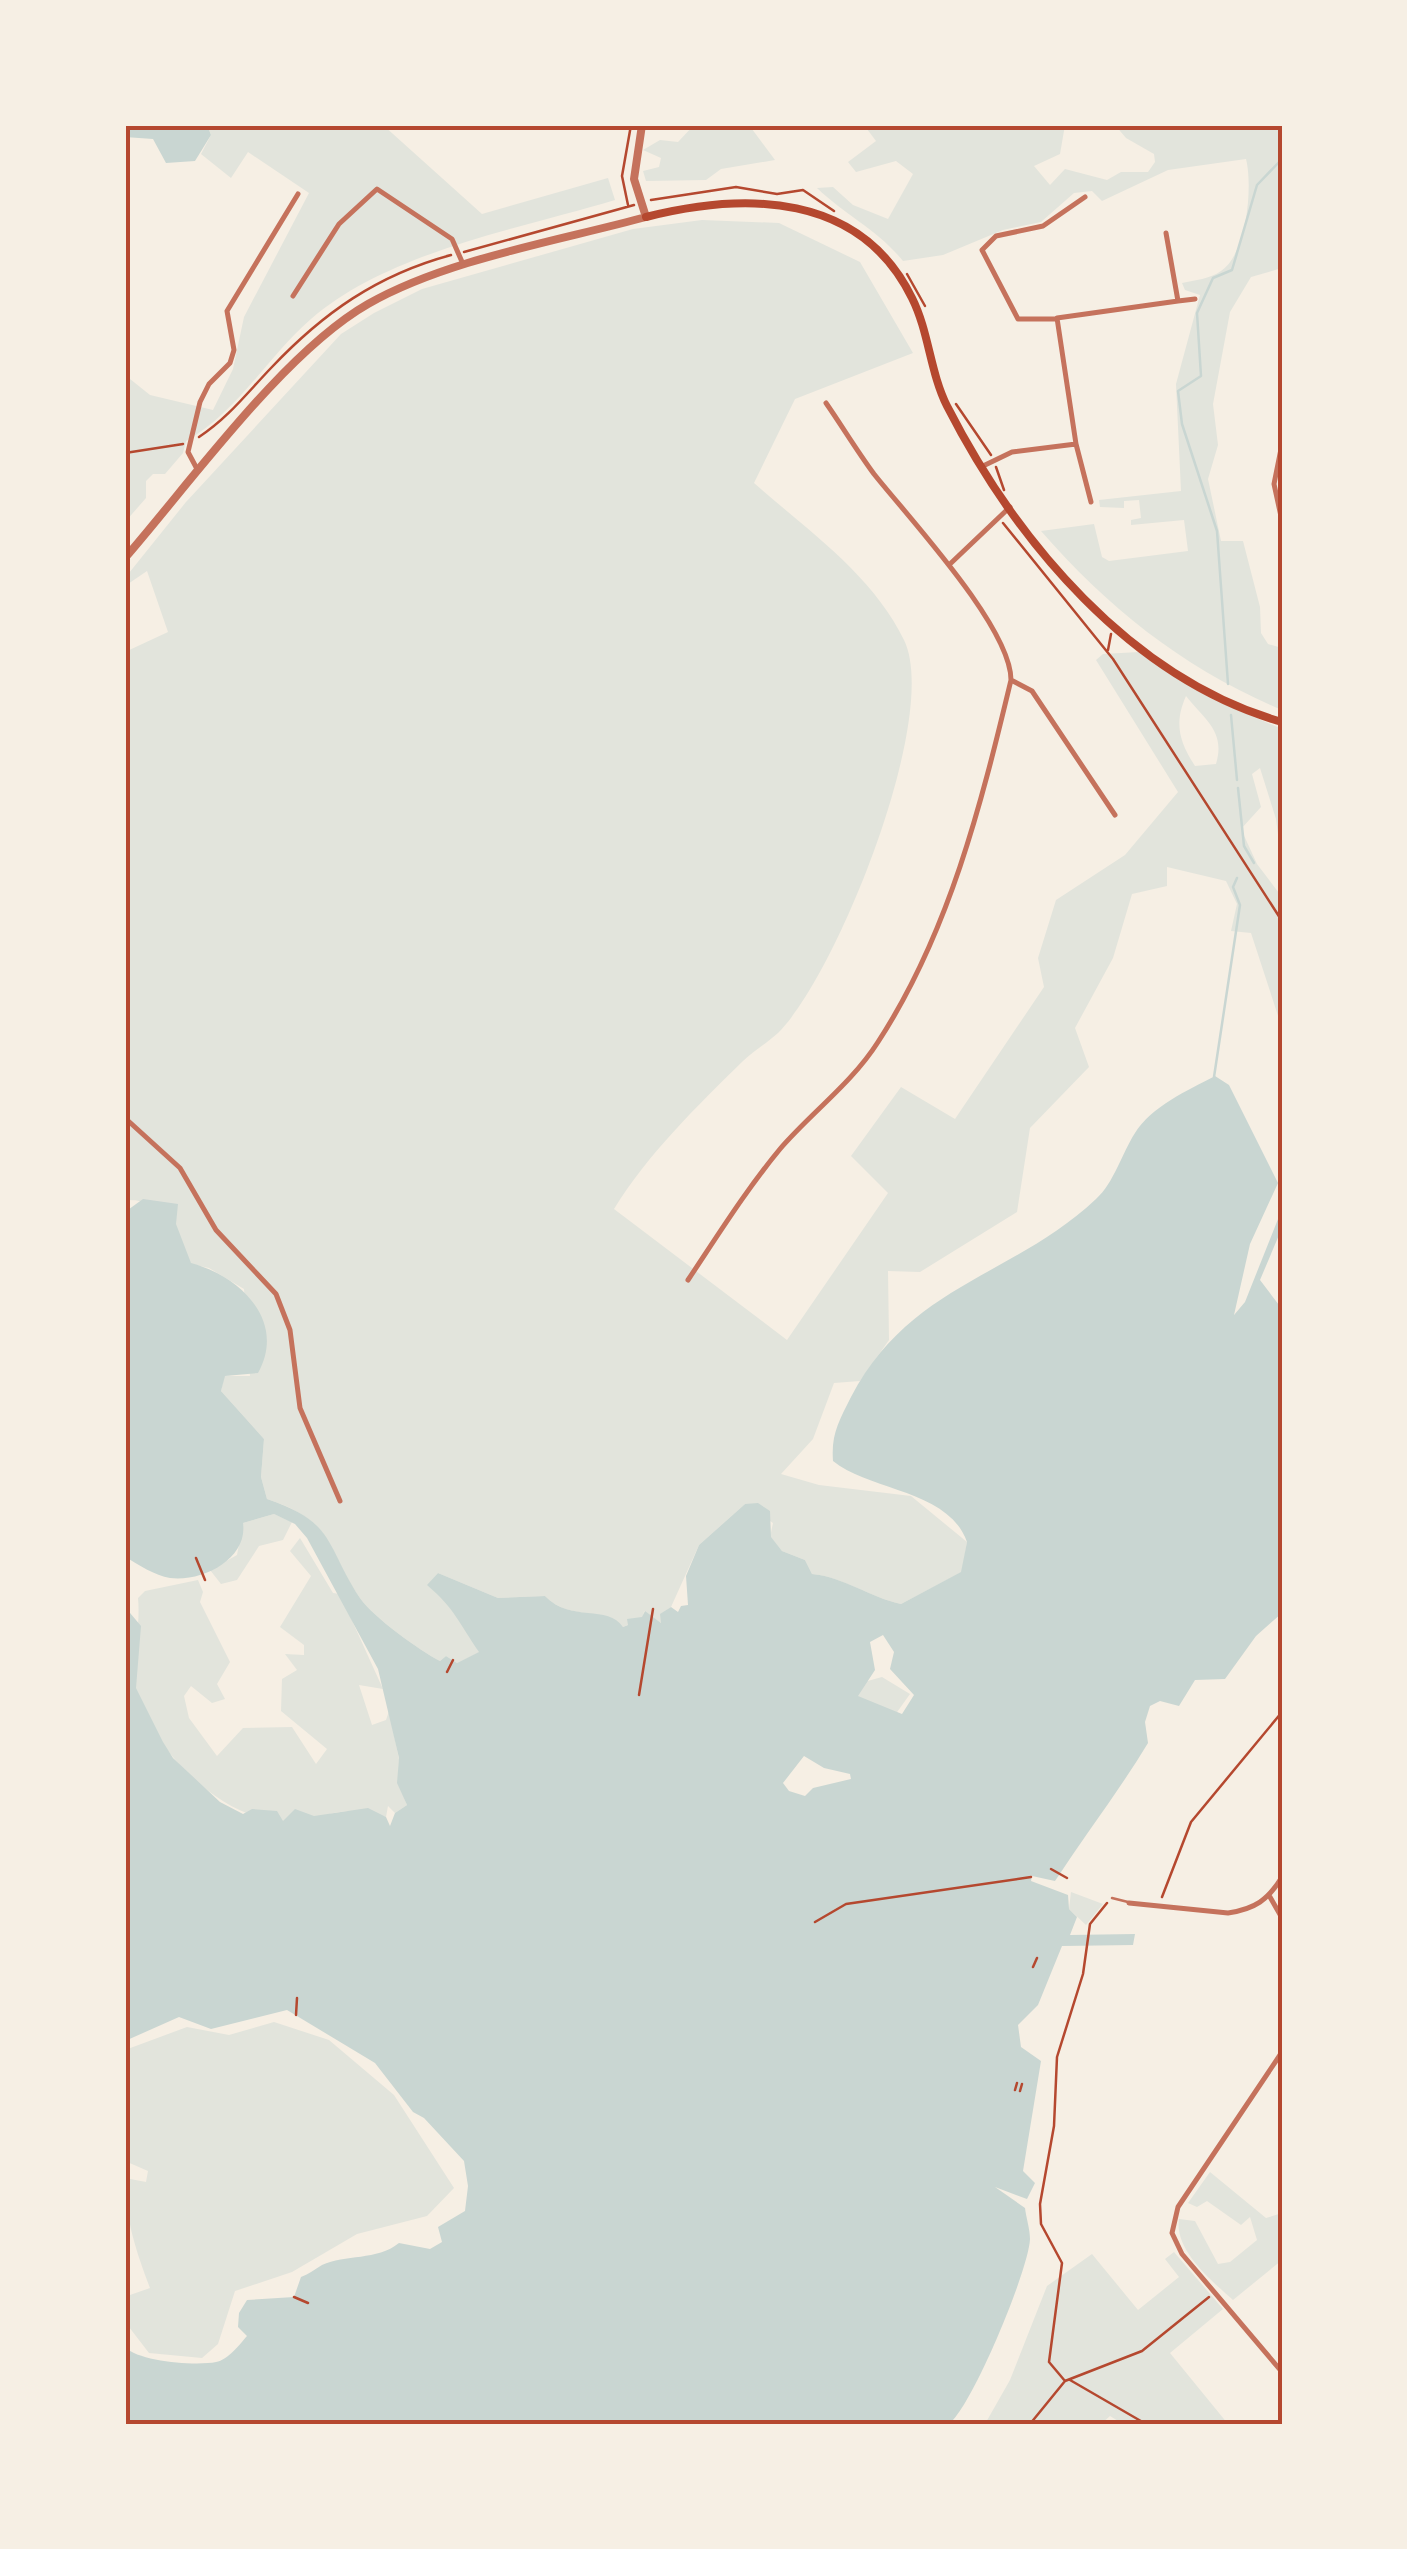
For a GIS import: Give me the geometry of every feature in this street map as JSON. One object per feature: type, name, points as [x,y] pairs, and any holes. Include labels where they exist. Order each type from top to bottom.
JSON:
[{"type":"main road","points":[[646,217],[742,200],[833,217],[870,244],[900,276],[921,318],[946,403],[983,466],[1068,581],[1115,627],[1216,694],[1282,722]]},
{"type":"street","points":[[125,558],[301,357],[342,322],[385,296],[464,267],[646,217],[634,180],[637,125]]},
{"type":"street","points":[[293,296],[339,224],[377,190],[452,239],[464,267]]},
{"type":"street","points":[[199,473],[188,452],[189,443],[200,402],[210,384],[230,364],[234,350],[227,311],[298,194]]},
{"type":"street","points":[[1085,197],[1043,226],[985,242],[982,250],[1018,319],[1057,318],[1195,299]]},
{"type":"street","points":[[1166,233],[1178,301]]},
{"type":"street","points":[[1057,318],[1076,444],[1091,502]]},
{"type":"street","points":[[688,1280],[742,1197],[875,1047],[896,1012],[932,938],[974,830],[1011,680],[1008,658],[950,564],[871,470],[826,402]]},
{"type":"street","points":[[983,466],[1012,452],[1076,444]]},
{"type":"street","points":[[1282,444],[1274,484],[1282,521]]},
{"type":"street","points":[[950,564],[1010,507]]},
{"type":"street","points":[[1011,680],[1032,691],[1115,815]]},
{"type":"street","points":[[125,1118],[180,1168],[216,1230],[276,1294],[290,1330],[292,1373],[300,1408],[340,1501]]},
{"type":"street","points":[[1130,1903],[1228,1913],[1244,1911],[1270,1896],[1282,1877]]},
{"type":"street","points":[[1270,1896],[1282,1918]]},
{"type":"street","points":[[1282,2052],[1173,2217],[1174,2240],[1282,2372]]},
{"type":"street","points":[[1272,2360],[1282,2352]]},
{"type":"lane","points":[[1112,1898],[1130,1903]]},
{"type":"path","points":[[125,453],[189,443],[231,413],[318,319],[357,292],[458,253],[629,206],[622,176],[637,125]]},
{"type":"path","points":[[651,200],[736,187],[777,194],[803,190],[817,195],[833,217]]},
{"type":"path","points":[[904,269],[924,300],[928,317]]},
{"type":"path","points":[[950,393],[994,460],[1007,488],[1000,493]]},
{"type":"path","points":[[998,518],[1108,652],[1282,921]]},
{"type":"path","points":[[1108,652],[1115,627]]},
{"type":"path","points":[[196,1558],[205,1580]]},
{"type":"path","points":[[639,1695],[652,1609]]},
{"type":"path","points":[[447,1672],[453,1660]]},
{"type":"path","points":[[1160,1906],[1190,1822],[1282,1712]]},
{"type":"path","points":[[1052,1868],[1067,1878]]},
{"type":"path","points":[[815,1922],[846,1904],[1031,1878]]},
{"type":"path","points":[[1112,1898],[1090,1924],[1086,1953],[1057,2057],[1054,2126],[1040,2204],[1041,2224],[1062,2263],[1048,2362],[1067,2380],[1146,2424]]},
{"type":"path","points":[[1034,1967],[1038,1958]]},
{"type":"path","points":[[296,2015],[297,1998]]},
{"type":"path","points":[[1018,2091],[1019,2084]]},
{"type":"path","points":[[1030,2424],[1067,2380],[1142,2351],[1216,2292]]},
{"type":"path","points":[[294,2296],[308,2302]]},
{"type":"shaded area","points":[[125,125],[207,125],[211,135],[195,161],[166,163],[153,139],[125,137]]},
{"type":"shaded area","points":[[207,125],[383,125],[482,214],[608,178],[615,200],[456,245],[377,276],[342,296],[295,334],[221,415],[186,441],[183,453],[165,474],[153,474],[146,481],[146,498],[125,522],[125,375],[150,395],[213,410],[233,369],[244,317],[309,193],[248,152],[231,178],[201,154],[211,135]]},
{"type":"shaded area","points":[[694,125],[749,125],[775,160],[721,169],[706,180],[646,181],[643,171],[659,167],[661,158],[643,150],[660,140],[678,142]]},
{"type":"shaded area","points":[[864,125],[1065,125],[1060,154],[1034,166],[1050,185],[1065,169],[1107,180],[1121,172],[1148,172],[1155,162],[1154,154],[1126,138],[1115,125],[1282,125],[1282,268],[1251,277],[1230,312],[1213,404],[1218,445],[1208,479],[1221,541],[1243,541],[1260,607],[1261,633],[1268,644],[1282,648],[1282,710],[1213,676],[1151,635],[1094,587],[1041,531],[1094,524],[1102,557],[1109,561],[1188,551],[1184,520],[1131,525],[1131,520],[1141,518],[1139,500],[1124,501],[1124,508],[1100,507],[1099,500],[1181,491],[1176,384],[1200,295],[1185,290],[1182,283],[1217,274],[1237,250],[1248,202],[1246,159],[1168,170],[1102,201],[1092,191],[1074,193],[1041,222],[1003,230],[943,255],[903,261],[883,240],[817,188],[833,187],[853,205],[888,219],[913,174],[896,161],[856,172],[848,162],[876,141]]},
{"type":"shaded area","points":[[702,220],[779,223],[860,262],[913,353],[795,399],[754,483],[837,554],[875,594],[904,640],[912,676],[908,725],[896,783],[877,844],[853,904],[802,1003],[778,1033],[743,1061],[674,1132],[614,1209],[787,1340],[888,1193],[851,1156],[901,1087],[955,1119],[1044,987],[1038,958],[1056,900],[1125,855],[1178,792],[1096,660],[1103,654],[1139,652],[1210,698],[1282,729],[1282,865],[1276,819],[1260,768],[1252,774],[1261,807],[1241,829],[1257,864],[1282,897],[1282,1028],[1251,933],[1231,931],[1237,904],[1226,881],[1167,867],[1167,886],[1132,894],[1113,958],[1075,1028],[1089,1067],[1030,1128],[1017,1212],[920,1272],[888,1271],[889,1340],[860,1381],[834,1383],[813,1439],[781,1474],[819,1485],[911,1496],[967,1542],[962,1572],[901,1604],[889,1601],[812,1574],[805,1560],[782,1551],[770,1537],[773,1523],[745,1504],[699,1545],[671,1607],[661,1614],[661,1623],[644,1611],[643,1618],[623,1627],[604,1617],[564,1608],[545,1596],[498,1598],[438,1573],[428,1585],[451,1609],[480,1652],[457,1663],[446,1656],[440,1661],[366,1606],[317,1527],[306,1517],[267,1499],[261,1477],[264,1439],[221,1391],[224,1376],[250,1376],[244,1289],[209,1268],[191,1264],[175,1229],[161,1211],[139,1201],[125,1200],[125,652],[168,632],[147,571],[125,586],[125,578],[186,502],[341,334],[422,289],[633,229]],"holes":[[[1186,696],[1216,734],[1216,764],[1195,766],[1185,748],[1180,715]]]},
{"type":"shaded area","points":[[1215,1076],[1229,1085],[1278,1183],[1250,1244],[1234,1315],[1245,1302],[1282,1209],[1282,1228],[1260,1280],[1282,1309],[1282,1613],[1256,1636],[1225,1679],[1195,1680],[1179,1706],[1160,1701],[1150,1706],[1145,1722],[1148,1743],[1055,1881],[1032,1876],[1031,1881],[1068,1895],[1069,1909],[1077,1917],[1070,1935],[1135,1934],[1133,1945],[1062,1946],[1038,2005],[1018,2025],[1021,2047],[1041,2061],[1023,2171],[1035,2183],[1027,2199],[995,2187],[1025,2208],[1030,2239],[998,2336],[959,2412],[949,2424],[125,2424],[125,2347],[142,2356],[169,2362],[220,2361],[247,2336],[238,2327],[239,2313],[247,2300],[294,2297],[301,2277],[322,2265],[381,2252],[399,2243],[430,2249],[442,2242],[438,2227],[465,2211],[468,2186],[464,2161],[424,2118],[413,2112],[375,2063],[287,2010],[211,2029],[179,2017],[125,2041],[125,1607],[141,1626],[136,1688],[173,1758],[220,1802],[243,1814],[252,1809],[277,1811],[283,1821],[295,1809],[314,1816],[368,1808],[386,1817],[390,1826],[395,1813],[407,1805],[397,1783],[399,1758],[378,1669],[307,1538],[295,1524],[274,1514],[243,1523],[243,1536],[231,1557],[196,1576],[164,1577],[125,1557],[125,1212],[143,1199],[178,1204],[176,1224],[191,1263],[226,1278],[254,1303],[262,1319],[267,1336],[258,1373],[225,1376],[221,1391],[264,1439],[261,1477],[267,1499],[318,1526],[360,1598],[385,1623],[440,1661],[446,1656],[457,1663],[479,1652],[450,1609],[427,1585],[438,1573],[498,1598],[545,1596],[566,1609],[608,1616],[623,1627],[628,1625],[627,1619],[642,1617],[645,1611],[661,1623],[660,1614],[671,1607],[678,1612],[681,1606],[688,1605],[686,1576],[699,1545],[745,1504],[758,1503],[770,1511],[771,1537],[782,1551],[805,1560],[812,1574],[889,1601],[901,1604],[961,1572],[967,1542],[958,1525],[944,1512],[833,1461],[835,1435],[851,1397],[875,1359],[902,1329],[964,1285],[1064,1225],[1102,1192],[1130,1141],[1150,1115]],"holes":[[[883,1635],[894,1652],[890,1669],[914,1695],[902,1714],[858,1696],[875,1670],[870,1642]],[[804,1756],[824,1768],[850,1774],[851,1779],[813,1788],[805,1796],[789,1791],[783,1783]]]},
{"type":"shaded area","points":[[274,1514],[292,1522],[283,1540],[259,1546],[237,1580],[221,1584],[210,1570],[237,1555],[243,1523]]},
{"type":"shaded area","points":[[300,1538],[333,1593],[340,1594],[383,1689],[359,1685],[372,1725],[386,1720],[389,1711],[399,1759],[398,1783],[407,1805],[395,1813],[388,1806],[386,1817],[343,1811],[282,1821],[235,1808],[192,1777],[173,1757],[144,1712],[136,1690],[138,1598],[145,1591],[198,1580],[203,1592],[200,1602],[230,1662],[217,1684],[225,1699],[212,1703],[191,1686],[184,1696],[189,1718],[217,1756],[243,1728],[292,1727],[316,1764],[327,1749],[281,1711],[282,1679],[297,1670],[285,1654],[304,1655],[304,1645],[280,1627],[311,1576],[290,1551]]},
{"type":"shaded area","points":[[882,1677],[910,1694],[895,1715],[857,1696],[864,1682]]},
{"type":"shaded area","points":[[1071,1892],[1103,1904],[1086,1925],[1069,1909]]},
{"type":"shaded area","points":[[274,2022],[329,2040],[394,2095],[454,2188],[427,2216],[357,2234],[292,2272],[235,2291],[218,2344],[202,2358],[149,2353],[129,2327],[130,2295],[150,2288],[127,2207],[125,2178],[146,2182],[148,2171],[125,2161],[125,2050],[187,2027],[229,2035]]},
{"type":"shaded area","points":[[1210,2172],[1266,2218],[1282,2213],[1282,2260],[1233,2300],[1196,2264],[1179,2231],[1179,2219],[1195,2221],[1218,2264],[1230,2262],[1257,2240],[1250,2217],[1241,2225],[1207,2201],[1197,2207],[1188,2203]]},
{"type":"shaded area","points":[[1174,2252],[1223,2309],[1170,2353],[1228,2424],[1123,2424],[1110,2416],[1101,2424],[985,2424],[1010,2380],[1047,2286],[1092,2254],[1138,2310],[1179,2277],[1165,2259]]},
{"type":"waterway","points":[[1228,684],[1217,531],[1182,424],[1178,391],[1201,376],[1197,313],[1213,278],[1232,270],[1257,185],[1282,159]]},
{"type":"waterway","points":[[1231,715],[1237,780]]},
{"type":"waterway","points":[[1238,788],[1244,846],[1254,863]]},
{"type":"waterway","points":[[1214,1077],[1240,905],[1233,887],[1237,878]]}]
